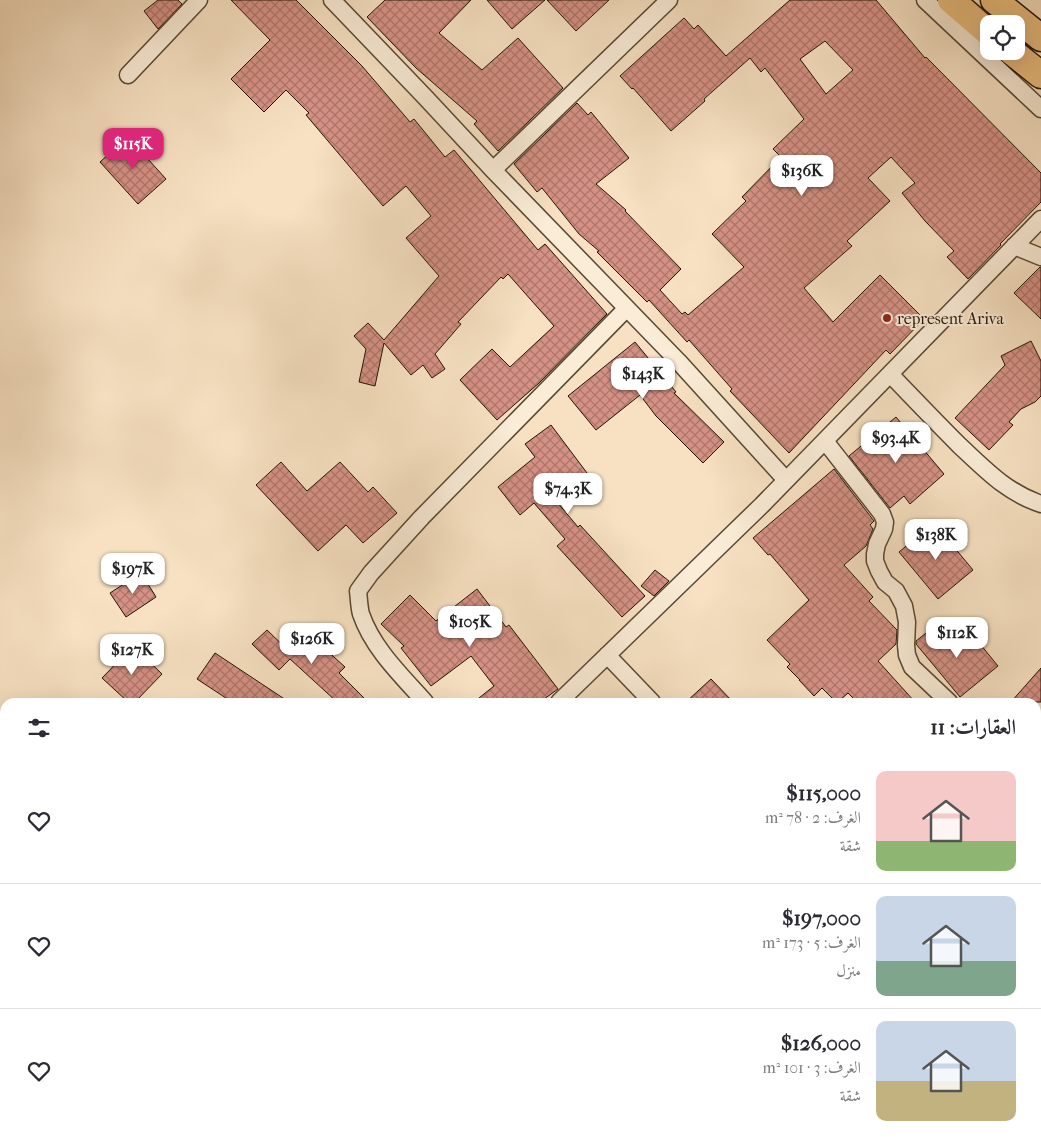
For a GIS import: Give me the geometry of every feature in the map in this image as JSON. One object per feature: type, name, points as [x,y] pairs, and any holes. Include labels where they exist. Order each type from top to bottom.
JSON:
[{"type":"highway","points":[[951,0],[980,25]]},
{"type":"highway","points":[[994,0],[1041,38]]},
{"type":"highway","points":[[1022,60],[1041,75]]},
{"type":"street","points":[[128,76],[199,0]]},
{"type":"street","points":[[332,0],[626,309],[678,361],[786,480]]},
{"type":"street","points":[[493,170],[669,0]]},
{"type":"street","points":[[925,0],[1041,109]]},
{"type":"street","points":[[563,698],[762,505],[1041,219]]},
{"type":"street","points":[[1014,246],[1041,258]]},
{"type":"street","points":[[421,698],[385,658],[370,634],[361,614],[358,591],[371,573],[422,517],[626,309]]},
{"type":"street","points":[[890,374],[992,476],[1027,499],[1041,504]]},
{"type":"street","points":[[825,441],[882,514],[885,522],[884,529],[874,554],[875,561],[885,582],[896,591],[904,606],[907,622],[907,655],[912,667],[945,698]]},
{"type":"street","points":[[607,655],[648,698]]},
{"type":"building","points":[[158,0],[178,0],[182,4],[158,29],[144,11]]},
{"type":"building","points":[[231,0],[296,0],[362,66],[410,122],[414,119],[445,157],[454,150],[538,250],[545,244],[607,314],[539,383],[497,420],[460,380],[492,349],[510,367],[554,326],[508,274],[503,279],[501,277],[458,322],[461,324],[435,354],[445,369],[432,378],[423,365],[411,375],[384,343],[375,386],[359,382],[366,349],[354,336],[368,323],[384,340],[439,276],[406,238],[431,216],[406,186],[383,206],[306,115],[309,113],[286,90],[264,112],[231,79],[270,40]]},
{"type":"building","points":[[385,0],[471,0],[439,33],[482,70],[518,38],[563,88],[498,151],[474,124],[477,121],[416,68],[367,17]]},
{"type":"building","points":[[487,0],[545,0],[512,29]]},
{"type":"building","points":[[547,0],[609,0],[576,31]]},
{"type":"building","points":[[790,0],[876,0],[925,58],[1041,173],[1041,202],[968,279],[947,257],[954,251],[925,221],[902,193],[915,183],[891,157],[868,178],[890,201],[847,241],[852,246],[804,288],[833,322],[880,275],[924,319],[890,354],[886,350],[789,453],[730,391],[732,389],[689,340],[687,342],[649,300],[647,302],[597,252],[599,251],[579,234],[542,188],[537,192],[514,164],[577,103],[588,115],[591,112],[629,158],[596,184],[626,210],[681,269],[660,290],[682,314],[685,312],[688,315],[744,267],[712,234],[746,201],[742,197],[781,157],[773,149],[804,119],[765,68],[761,72],[750,58],[671,131],[620,76],[684,18],[694,29],[698,25],[726,56]],"holes":[[[825,41],[853,70],[826,94],[800,59]]]},
{"type":"building","points":[[128,137],[166,179],[138,204],[100,162]]},
{"type":"building","points":[[1041,267],[1041,319],[1014,293]]},
{"type":"building","points":[[1031,341],[1041,361],[1041,396],[1035,402],[1021,409],[1009,422],[1013,425],[989,450],[955,418],[1005,365],[1001,356]]},
{"type":"building","points":[[635,342],[676,392],[674,393],[724,442],[703,463],[656,416],[640,395],[596,430],[568,396]]},
{"type":"building","points":[[896,417],[944,474],[910,504],[904,496],[890,508],[849,456]]},
{"type":"building","points":[[551,425],[590,477],[557,502],[578,527],[580,525],[645,596],[622,617],[557,546],[565,539],[534,503],[520,515],[498,487],[535,457],[525,444]]},
{"type":"building","points":[[281,462],[307,491],[340,462],[368,492],[373,487],[397,513],[363,543],[346,525],[318,551],[256,485]]},
{"type":"building","points":[[834,469],[874,521],[870,525],[873,529],[866,546],[844,565],[873,597],[869,601],[897,630],[896,644],[878,661],[911,698],[853,698],[848,693],[842,698],[832,698],[822,688],[814,696],[787,667],[790,664],[767,640],[809,600],[770,554],[768,555],[753,538]]},
{"type":"building","points":[[934,523],[973,570],[938,599],[899,552]]},
{"type":"building","points":[[655,570],[669,581],[654,596],[641,586]]},
{"type":"building","points":[[141,573],[156,597],[126,617],[110,593]]},
{"type":"building","points":[[477,589],[506,627],[509,625],[558,689],[546,698],[479,698],[494,686],[471,656],[431,686],[401,648],[404,646],[381,624],[410,595],[436,621]]},
{"type":"building","points":[[935,626],[949,642],[967,628],[998,666],[960,697],[916,644],[916,641]]},
{"type":"building","points":[[267,630],[293,655],[314,633],[326,644],[323,647],[345,667],[339,673],[364,698],[333,698],[290,659],[279,670],[252,644]]},
{"type":"building","points":[[133,646],[162,674],[139,698],[124,698],[102,678]]},
{"type":"building","points":[[215,653],[283,698],[226,698],[197,679]]},
{"type":"building","points":[[1041,668],[1041,698],[1015,698]]},
{"type":"building","points":[[711,679],[729,698],[690,698]]},
{"type":"place","name":"represent Ariva","points":[[887,318]]}]
